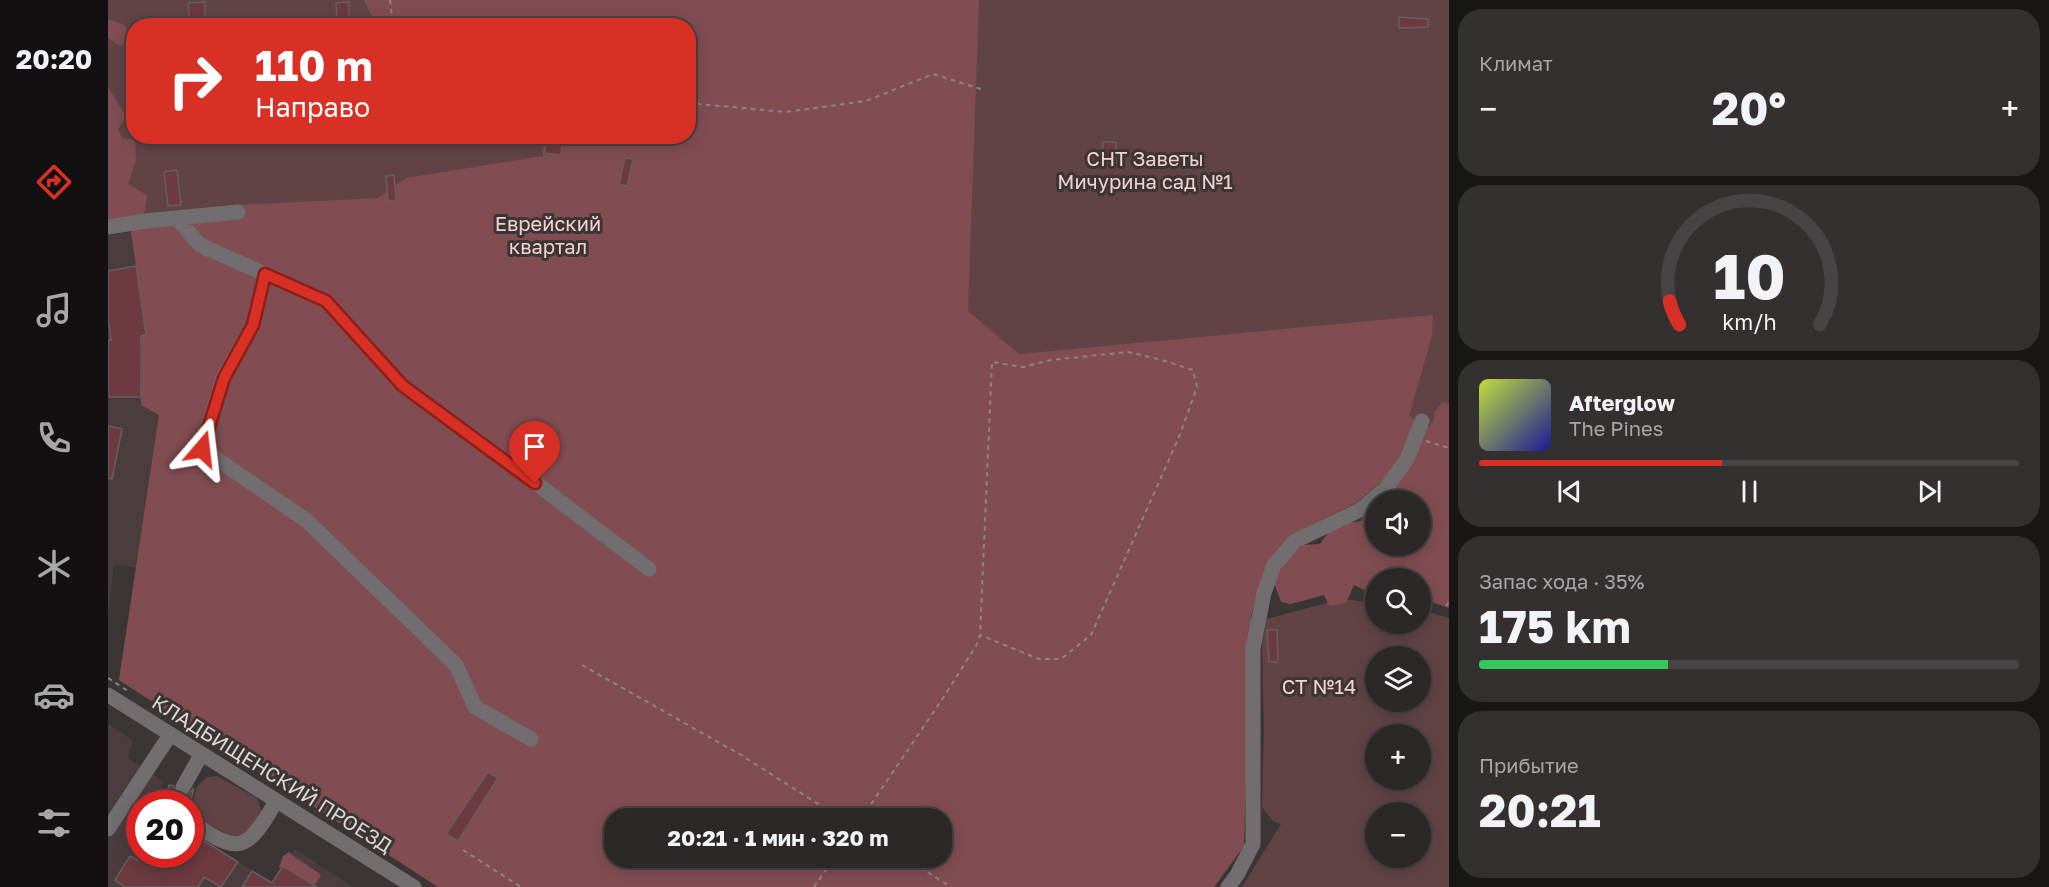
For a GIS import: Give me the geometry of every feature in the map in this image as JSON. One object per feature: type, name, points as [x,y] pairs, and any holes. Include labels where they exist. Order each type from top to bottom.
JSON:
[{"type":"street","points":[[108,227],[238,212]]},
{"type":"street","points":[[176,218],[183,223],[200,245],[326,301],[403,386],[649,569]]},
{"type":"street","points":[[265,274],[253,325],[224,378],[202,449],[306,520],[456,665],[475,707],[531,739]]},
{"type":"street","points":[[1228,887],[1253,844],[1253,648],[1264,593],[1274,565],[1295,541],[1360,510],[1386,488],[1407,459],[1422,421]]},
{"type":"street","name":"КЛАДБИЩЕНСКИЙ ПРОЕЗД","points":[[108,695],[414,887]]},
{"type":"street","points":[[108,829],[170,735]]},
{"type":"street","points":[[183,787],[201,755]]},
{"type":"street","points":[[204,828],[217,838],[232,844],[244,842],[262,824],[276,801]]},
{"type":"path","points":[[390,0],[392,18]]},
{"type":"path","points":[[696,104],[786,112],[866,101],[933,74],[984,90]]},
{"type":"path","points":[[868,808],[943,698],[976,646],[980,634],[992,362],[1023,367],[1052,360],[1128,352],[1193,370],[1197,387],[1179,437],[1090,635],[1061,659],[1039,660],[980,634]]},
{"type":"path","points":[[1416,437],[1449,448]]},
{"type":"path","points":[[1446,606],[1449,602]]},
{"type":"path","points":[[582,665],[741,754],[825,808]]},
{"type":"path","points":[[463,850],[521,887]]},
{"type":"path","points":[[814,887],[827,868]]},
{"type":"path","points":[[921,868],[951,887]]},
{"type":"shaded area","points":[[131,232],[146,335],[141,336],[141,405],[159,415],[136,568],[114,564],[108,617],[108,235]]},
{"type":"shaded area","points":[[108,724],[133,740],[128,758],[164,782],[159,790],[126,790],[126,868],[190,868],[219,887],[108,887]]},
{"type":"shaded area","points":[[295,849],[353,887],[221,887],[238,862],[273,883]]},
{"type":"green space","points":[[108,0],[380,0],[381,18],[126,18],[126,144],[696,144],[696,132],[975,0],[1449,0],[1449,430],[1415,419],[1356,503],[1291,535],[1259,586],[1251,616],[1244,846],[1214,887],[438,887],[119,680],[159,415],[141,405],[141,336],[145,335],[131,232],[137,215],[108,217]]},
{"type":"green space","name":"Еврейский квартал","points":[[364,0],[979,0],[968,311],[1019,354],[1433,315],[1432,336],[1409,416],[1415,419],[1402,456],[1381,482],[1371,490],[1365,490],[1365,495],[1356,503],[1291,535],[1259,586],[1251,616],[1244,846],[1214,887],[438,887],[119,680],[159,415],[141,405],[141,336],[146,334],[131,232],[136,219],[108,222],[108,87],[126,116],[118,130],[122,138],[126,139],[126,144],[135,144],[136,161],[128,184],[147,195],[144,214],[237,205],[378,198],[406,178],[543,156],[542,144],[696,144],[696,18],[374,18]]},
{"type":"green space","points":[[108,19],[125,25],[126,42],[120,46],[108,38]]},
{"type":"green space","points":[[1443,402],[1449,403],[1449,608],[1431,602],[1431,568],[1365,568],[1365,590],[1354,585],[1346,603],[1329,606],[1324,595],[1291,604],[1281,602],[1274,583],[1284,562],[1302,545],[1320,544],[1334,525],[1361,521],[1365,514],[1365,556],[1431,556],[1431,490],[1388,490],[1413,464],[1416,444],[1423,430],[1433,422],[1435,411]]},
{"type":"green space","name":"СТ №14","points":[[1342,599],[1365,602],[1365,634],[1431,634],[1431,613],[1449,618],[1449,887],[1242,887],[1281,824],[1273,821],[1262,807],[1264,730],[1262,645],[1266,619]]},
{"type":"green space","points":[[217,776],[257,798],[262,813],[243,837],[236,839],[204,820],[204,790],[196,790],[207,777]]},
{"type":"green space","points":[[289,852],[321,875],[314,887],[279,867],[283,856]]},
{"type":"building","points":[[205,2],[205,18],[189,18],[188,3]]},
{"type":"building","points":[[349,2],[349,18],[337,18],[336,3]]},
{"type":"building","points":[[1399,17],[1428,19],[1428,27],[1399,28]]},
{"type":"building","points":[[1103,142],[1116,142],[1116,163],[1103,163]]},
{"type":"building","points":[[546,144],[562,144],[561,155],[545,153]]},
{"type":"building","points":[[625,158],[633,159],[627,186],[619,184]]},
{"type":"building","points":[[177,170],[181,205],[168,206],[164,172]]},
{"type":"building","points":[[394,175],[396,200],[388,201],[386,176]]},
{"type":"building","points":[[136,266],[146,335],[141,336],[141,397],[108,397],[108,340],[111,340],[108,319],[108,271]]},
{"type":"building","points":[[108,426],[122,429],[112,479],[108,478]]},
{"type":"building","points":[[1267,630],[1277,630],[1278,662],[1269,662]]},
{"type":"building","points":[[488,772],[498,778],[458,841],[446,834]]},
{"type":"building","points":[[169,785],[174,786],[175,790],[167,790]]},
{"type":"building","points":[[204,841],[238,862],[221,887],[204,877],[198,887],[125,887],[115,880],[126,862],[126,868],[204,868]]},
{"type":"building","points":[[283,866],[317,887],[242,887],[252,871],[272,883]]},
{"type":"route","points":[[202,449],[224,378],[253,325],[265,274],[326,301],[403,386],[535,483]]},
{"type":"park label","name":"СНТ Заветы Мичурина сад №1","points":[[1145,170]]}]
